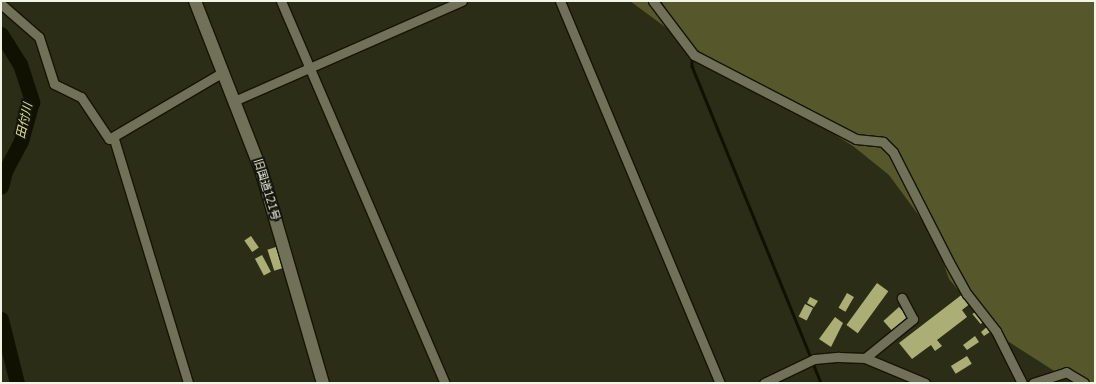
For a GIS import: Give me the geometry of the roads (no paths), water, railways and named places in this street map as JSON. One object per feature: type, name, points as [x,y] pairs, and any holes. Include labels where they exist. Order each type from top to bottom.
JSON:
[{"type":"street","name":"旧国道121号","points":[[195,1],[224,72],[260,170],[323,383]]},
{"type":"street","points":[[281,1],[445,383]]},
{"type":"street","points":[[234,101],[462,1]]},
{"type":"street","points":[[560,1],[720,383]]},
{"type":"street","points":[[652,1],[694,55],[856,139],[884,142],[893,152],[967,294],[996,331],[1022,383]]},
{"type":"street","points":[[1,4],[44,44],[54,84],[81,97],[106,137],[114,139],[224,72]]},
{"type":"street","points":[[114,139],[188,383]]},
{"type":"street","points":[[865,358],[913,319],[902,298]]},
{"type":"street","points":[[764,383],[814,359],[865,358],[925,383]]},
{"type":"street","points":[[1033,383],[1066,372],[1084,383]]},
{"type":"waterway","points":[[659,1],[691,46]]},
{"type":"waterway","name":"田付川","points":[[1,34],[20,64],[32,102],[21,141],[5,171],[1,187]]},
{"type":"waterway","points":[[692,56],[692,66],[811,358]]},
{"type":"waterway","name":"田付川","points":[[1,319],[17,383]]},
{"type":"waterway","points":[[813,363],[821,383]]}]
